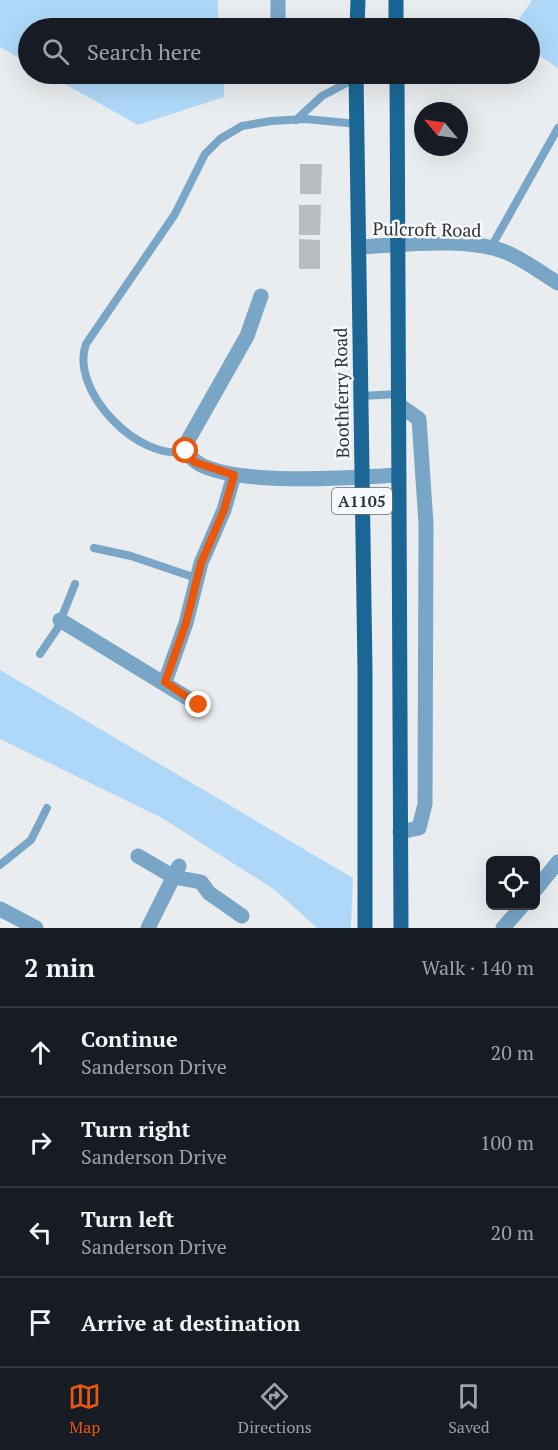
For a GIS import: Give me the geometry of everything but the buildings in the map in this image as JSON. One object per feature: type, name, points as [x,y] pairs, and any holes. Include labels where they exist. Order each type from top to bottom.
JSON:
[{"type":"main road","points":[[357,18],[358,0]]},
{"type":"main road","points":[[396,0],[396,18]]},
{"type":"main road","name":"Boothferry Road","points":[[356,84],[362,476],[364,928]]},
{"type":"main road","name":"A1105","points":[[397,84],[401,928]]},
{"type":"street","points":[[271,0],[284,0]]},
{"type":"street","points":[[278,0],[278,18]]},
{"type":"street","name":"Pulcroft Road","points":[[358,247],[465,245],[489,249],[509,254],[558,283]]},
{"type":"street","points":[[261,296],[247,336],[187,442],[186,451],[194,462],[234,475],[286,478],[399,475]]},
{"type":"street","points":[[399,400],[419,419],[426,524],[425,804],[419,828],[399,832]]},
{"type":"street","points":[[165,682],[186,623],[196,578],[228,500],[234,475]]},
{"type":"street","points":[[60,620],[165,682],[199,705]]},
{"type":"street","points":[[138,856],[201,882],[209,893],[242,916]]},
{"type":"street","points":[[540,884],[558,862]]},
{"type":"street","points":[[148,928],[177,871]]},
{"type":"street","points":[[0,909],[36,928]]},
{"type":"street","points":[[503,928],[519,910]]},
{"type":"lane","points":[[296,120],[322,96],[342,84]]},
{"type":"lane","points":[[186,451],[160,451],[110,417],[87,384],[82,365],[83,352],[96,326],[175,214],[212,146],[242,126],[296,120],[357,124]]},
{"type":"lane","points":[[489,249],[557,131]]},
{"type":"lane","points":[[361,396],[399,400]]},
{"type":"lane","points":[[94,548],[131,556],[196,578]]},
{"type":"lane","points":[[40,654],[60,620],[75,584]]},
{"type":"lane","points":[[0,865],[31,840],[47,808]]},
{"type":"shaded area","points":[[0,0],[218,0],[218,18],[18,18],[18,57],[0,47]]},
{"type":"shaded area","points":[[532,0],[558,0],[558,68],[540,56],[540,18],[520,18]]},
{"type":"shaded area","points":[[65,84],[224,84],[224,97],[138,125]]},
{"type":"shaded area","points":[[0,670],[353,878],[351,928],[317,928],[275,890],[162,818],[0,739]]},
{"type":"route","points":[[186,451],[194,462],[209,469],[234,475],[228,500],[201,563],[186,623],[165,682],[199,705]]}]
